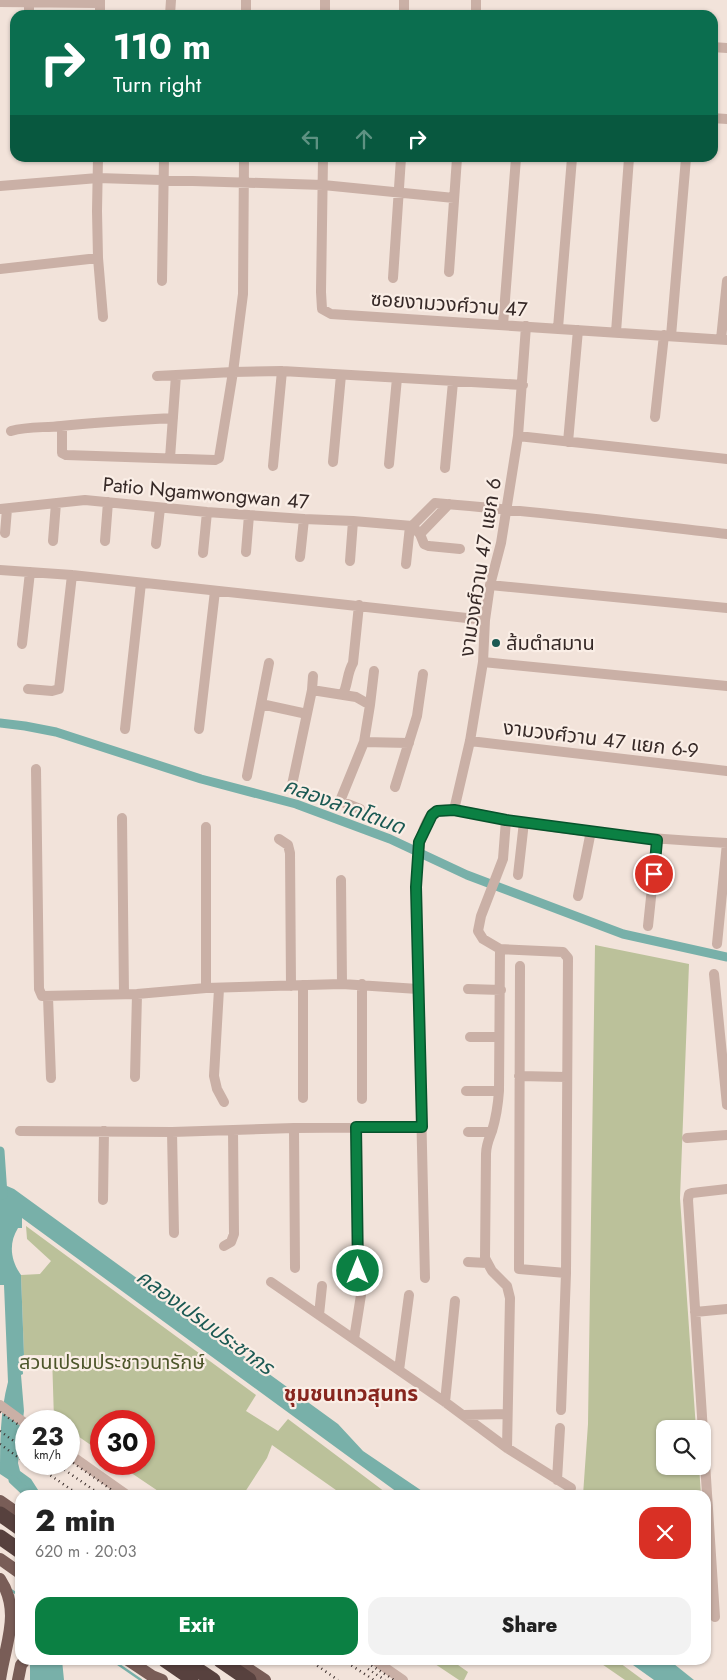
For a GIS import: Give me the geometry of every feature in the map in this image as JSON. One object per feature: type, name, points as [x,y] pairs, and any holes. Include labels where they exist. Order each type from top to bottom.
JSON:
[{"type":"highway","points":[[0,1514],[15,1521]]},
{"type":"highway","points":[[0,1521],[15,1523]]},
{"type":"highway","points":[[0,1537],[15,1558]]},
{"type":"highway","points":[[0,1546],[15,1559]]},
{"type":"highway","points":[[170,1665],[186,1680]]},
{"type":"highway","points":[[172,1665],[194,1680]]},
{"type":"highway","points":[[190,1665],[213,1680]]},
{"type":"highway","points":[[216,1665],[238,1680]]},
{"type":"highway","points":[[227,1665],[249,1680]]},
{"type":"main road","points":[[0,1501],[15,1518]]},
{"type":"main road","points":[[0,1559],[15,1562]]},
{"type":"main road","points":[[0,1579],[7,1590],[12,1608],[0,1680]]},
{"type":"main road","points":[[18,1680],[21,1665]]},
{"type":"main road","points":[[136,1665],[162,1680]]},
{"type":"main road","points":[[151,1665],[172,1680]]},
{"type":"main road","points":[[242,1665],[265,1680]]},
{"type":"street","points":[[0,2],[100,1]]},
{"type":"street","points":[[98,162],[98,258],[103,317]]},
{"type":"street","points":[[162,281],[164,162]]},
{"type":"street","points":[[62,426],[61,449],[62,453],[66,455],[215,460],[218,458],[233,372],[244,286],[244,162]]},
{"type":"street","name":"ซอยงามวงศ์วาน 47","points":[[323,162],[321,292],[322,309],[325,312],[330,314],[724,339]]},
{"type":"street","points":[[393,278],[401,162]]},
{"type":"street","points":[[449,272],[457,162]]},
{"type":"street","points":[[503,325],[516,162]]},
{"type":"street","points":[[558,328],[572,162]]},
{"type":"street","points":[[616,332],[629,162]]},
{"type":"street","points":[[655,417],[668,336],[686,162]]},
{"type":"street","points":[[0,186],[98,178],[323,185],[454,198]]},
{"type":"street","points":[[0,269],[98,258]]},
{"type":"street","points":[[724,339],[727,281]]},
{"type":"street","name":"งามวงศ์วาน 47 แยก 6","points":[[454,810],[470,741],[483,662],[485,620],[490,585],[500,543],[518,436],[526,326]]},
{"type":"street","points":[[568,442],[578,330]]},
{"type":"street","points":[[273,466],[282,371]]},
{"type":"street","points":[[157,376],[282,371],[523,385]]},
{"type":"street","points":[[170,458],[176,375]]},
{"type":"street","points":[[333,462],[341,375]]},
{"type":"street","points":[[389,464],[397,378]]},
{"type":"street","points":[[445,468],[453,382]]},
{"type":"street","points":[[11,432],[33,427],[62,426],[97,421],[173,418]]},
{"type":"street","points":[[518,436],[727,459]]},
{"type":"street","name":"Patio Ngamwongwan 47","points":[[3,509],[85,500],[207,512],[411,526]]},
{"type":"street","points":[[105,542],[108,502]]},
{"type":"street","points":[[53,541],[56,503]]},
{"type":"street","points":[[406,564],[411,526],[435,503],[506,509],[727,534]]},
{"type":"street","points":[[420,534],[450,504]]},
{"type":"street","points":[[156,544],[160,508]]},
{"type":"street","points":[[3,509],[5,533]]},
{"type":"street","points":[[204,553],[207,512]]},
{"type":"street","points":[[246,552],[249,515]]},
{"type":"street","points":[[300,557],[304,519]]},
{"type":"street","points":[[350,561],[353,521]]},
{"type":"street","points":[[411,526],[420,534],[424,544],[460,549]]},
{"type":"street","points":[[0,570],[72,575],[485,620]]},
{"type":"street","points":[[22,644],[30,572]]},
{"type":"street","points":[[28,688],[52,692],[58,689],[72,575]]},
{"type":"street","points":[[125,729],[141,583]]},
{"type":"street","points":[[490,585],[727,608]]},
{"type":"street","points":[[199,729],[215,591]]},
{"type":"street","points":[[356,697],[353,688],[355,669],[353,663],[359,606]]},
{"type":"street","points":[[483,662],[727,686]]},
{"type":"street","points":[[247,776],[269,663]]},
{"type":"street","points":[[343,694],[346,688],[349,669],[353,663]]},
{"type":"street","points":[[360,809],[340,802],[364,742],[374,671]]},
{"type":"street","points":[[395,787],[417,716],[423,674]]},
{"type":"street","points":[[292,786],[314,676]]},
{"type":"street","points":[[312,690],[356,697],[370,704]]},
{"type":"street","points":[[261,704],[307,714]]},
{"type":"street","name":"งามวงศ์วาน 47 แยก 6-9","points":[[470,741],[727,771]]},
{"type":"street","points":[[364,742],[409,743]]},
{"type":"street","points":[[36,769],[39,989],[42,996],[137,994],[206,988],[342,984],[418,989]]},
{"type":"street","points":[[425,1278],[416,887],[419,842],[432,815],[437,811],[454,810],[506,820],[657,840],[727,843],[717,944]]},
{"type":"street","points":[[122,818],[124,994]]},
{"type":"street","points":[[506,820],[503,859],[481,916],[478,930],[483,939],[500,950],[563,952],[568,958],[566,1273],[561,1410]]},
{"type":"street","points":[[518,875],[524,822]]},
{"type":"street","points":[[206,827],[206,988]]},
{"type":"street","points":[[578,896],[591,831]]},
{"type":"street","points":[[279,839],[288,845],[290,854],[292,986]]},
{"type":"street","points":[[648,926],[657,840]]},
{"type":"street","points":[[341,880],[342,984]]},
{"type":"street","points":[[500,950],[499,1091],[498,1106],[487,1141],[485,1258],[492,1271],[507,1286],[510,1298],[506,1448]]},
{"type":"street","points":[[520,966],[519,1270],[566,1273]]},
{"type":"street","points":[[714,974],[727,1105]]},
{"type":"street","points":[[362,984],[362,1099]]},
{"type":"street","points":[[303,985],[303,1098]]},
{"type":"street","points":[[468,988],[501,990]]},
{"type":"street","points":[[219,989],[214,1076],[217,1088],[224,1102]]},
{"type":"street","points":[[135,1076],[137,994]]},
{"type":"street","points":[[48,996],[51,1078]]},
{"type":"street","points":[[470,1037],[499,1037]]},
{"type":"street","points":[[520,1076],[567,1077]]},
{"type":"street","points":[[466,1091],[499,1091]]},
{"type":"street","points":[[356,1127],[358,1271]]},
{"type":"street","points":[[20,1131],[172,1132],[294,1128],[422,1127]]},
{"type":"street","points":[[294,1128],[295,1268]]},
{"type":"street","points":[[224,1246],[231,1242],[234,1234],[233,1130]]},
{"type":"street","points":[[103,1200],[104,1131]]},
{"type":"street","points":[[172,1132],[174,1233]]},
{"type":"street","points":[[468,1132],[491,1132]]},
{"type":"street","points":[[687,1138],[727,1135]]},
{"type":"street","points":[[707,1490],[688,1200],[689,1194],[727,1189]]},
{"type":"street","points":[[468,1262],[487,1263]]},
{"type":"street","points":[[271,1282],[464,1415],[506,1448],[571,1488]]},
{"type":"street","points":[[319,1315],[322,1286]]},
{"type":"street","points":[[354,1339],[361,1294]]},
{"type":"street","points":[[399,1370],[409,1295]]},
{"type":"street","points":[[445,1402],[454,1301]]},
{"type":"street","points":[[695,1312],[727,1309]]},
{"type":"street","points":[[0,1405],[15,1416]]},
{"type":"street","points":[[464,1415],[507,1414]]},
{"type":"street","points":[[557,1480],[560,1428]]},
{"type":"street","points":[[80,1462],[120,1490]]},
{"type":"street","points":[[711,1556],[715,1617]]},
{"type":"street","points":[[381,1665],[403,1680]]},
{"type":"green space","points":[[595,945],[689,964],[680,1198],[695,1420],[656,1420],[656,1475],[700,1475],[701,1490],[583,1490],[588,1424]]},
{"type":"green space","name":"สวนเปรมประชาวนารักษ์","points":[[26,1226],[256,1395],[246,1411],[278,1431],[288,1419],[382,1490],[336,1490],[272,1445],[267,1458],[246,1490],[157,1490],[134,1475],[155,1475],[155,1410],[90,1410],[90,1444],[80,1438],[80,1410],[54,1410],[52,1355],[24,1355],[21,1275],[40,1274],[51,1261],[27,1239]]},
{"type":"green space","points":[[436,1665],[458,1665],[468,1672],[464,1680],[459,1680]]},
{"type":"green space","points":[[603,1665],[623,1665],[643,1680],[625,1680]]},
{"type":"water","points":[[0,1183],[14,1189],[338,1424],[363,1451],[421,1490],[394,1490],[22,1218],[22,1228],[18,1228],[12,1246],[13,1258],[21,1275],[24,1355],[22,1356],[23,1374],[21,1375],[24,1410],[15,1410],[15,1475],[26,1475],[31,1479],[38,1490],[24,1490],[0,1474],[2,1416],[8,1382],[4,1285],[0,1285]]},
{"type":"water","points":[[30,1665],[62,1665],[64,1680],[30,1680]]},
{"type":"water","points":[[633,1665],[675,1665],[694,1680],[654,1680]]},
{"type":"waterway","name":"คลองลาดโตนด","points":[[0,723],[56,732],[201,779],[296,804],[390,839],[467,875],[623,934],[727,957]]},
{"type":"waterway","points":[[0,1151],[3,1195]]},
{"type":"waterway","points":[[13,1480],[24,1490]]},
{"type":"waterway","points":[[11,1590],[15,1593]]},
{"type":"waterway","points":[[119,1665],[141,1680]]},
{"type":"railway","points":[[0,1412],[15,1422]]},
{"type":"railway","points":[[0,1431],[15,1442]]},
{"type":"railway","points":[[0,1444],[15,1455]]},
{"type":"railway","points":[[80,1468],[112,1490]]},
{"type":"railway","points":[[50,1475],[72,1490]]},
{"type":"railway","points":[[72,1475],[94,1490]]},
{"type":"railway","points":[[316,1665],[338,1680]]},
{"type":"railway","points":[[351,1665],[374,1680]]},
{"type":"railway","points":[[371,1665],[394,1680]]},
{"type":"railway","points":[[368,1669],[385,1680]]},
{"type":"place","name":"ส้มตำสมาน","points":[[496,643]]},
{"type":"district","name":"ชุมชนเทวสุนทร","points":[[351,1394]]},
{"type":"route","points":[[358,1271],[356,1127],[422,1127],[416,887],[419,842],[432,815],[437,811],[454,810],[506,820],[657,840],[654,874]]},
{"type":"water label","name":"คลองเปรมประชากร","points":[[205,1322]]}]
